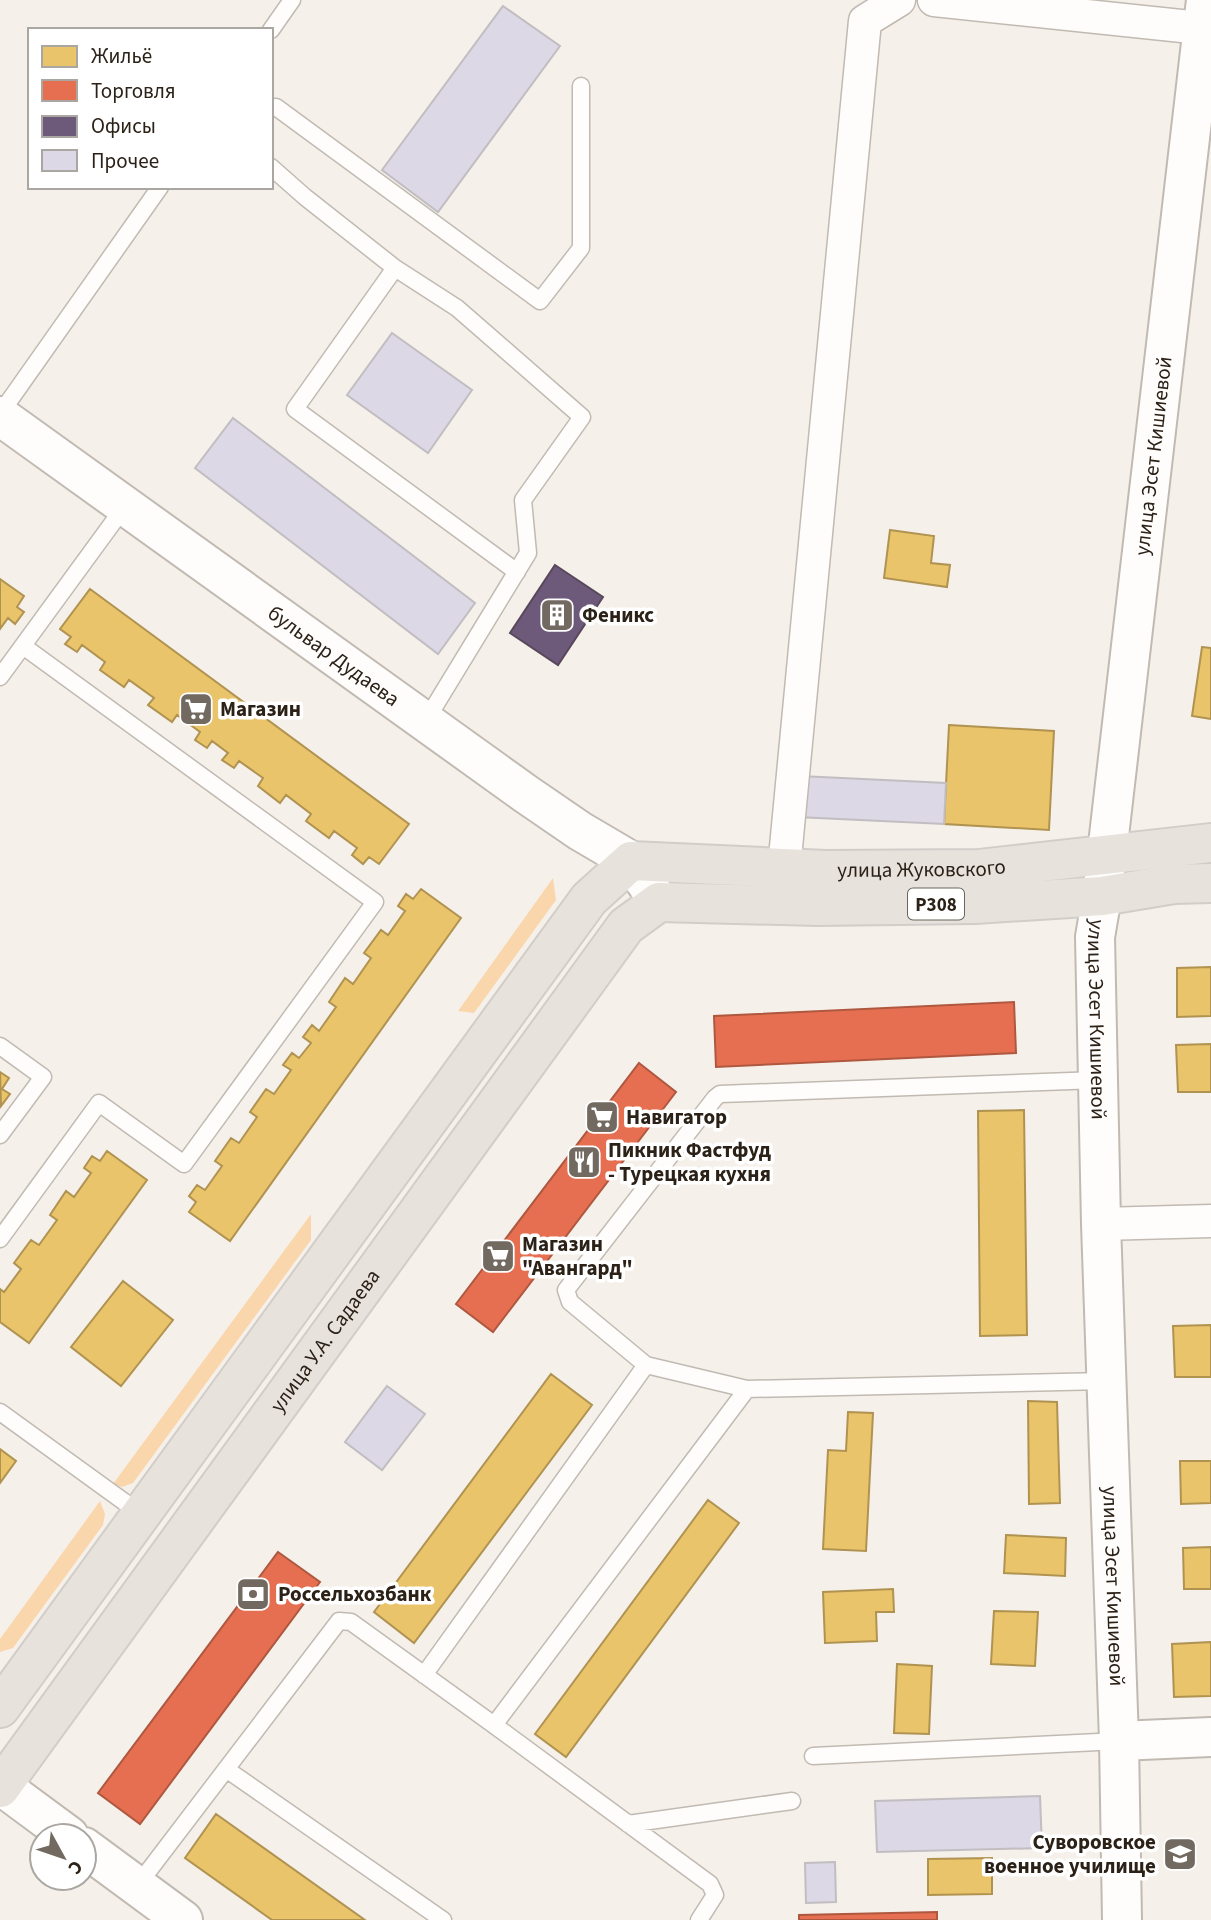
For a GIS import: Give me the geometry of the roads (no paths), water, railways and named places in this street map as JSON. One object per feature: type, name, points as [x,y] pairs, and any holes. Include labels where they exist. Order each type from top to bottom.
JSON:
[{"type":"main road","name":"улица Эсет Кишиевой","points":[[1122,1920],[1095,937],[1108,853],[1207,19]]},
{"type":"main road","name":"бульвар Дудаева","points":[[0,415],[425,722],[580,831],[631,861],[659,902]]},
{"type":"main road","name":"улица Жуковского","points":[[631,861],[784,868],[979,869],[1211,843]]},
{"type":"main road","points":[[2,1699],[141,1514],[589,899],[631,861]]},
{"type":"main road","name":"P308","points":[[659,902],[844,906],[975,904],[1102,896],[1174,884],[1211,883]]},
{"type":"main road","name":"улица У.А. Садаева","points":[[0,1786],[626,926],[659,902]]},
{"type":"main road","points":[[1119,1741],[1211,1737]]},
{"type":"main road","points":[[0,1786],[50,1822]]},
{"type":"main road","points":[[98,1857],[183,1920]]},
{"type":"street","points":[[784,868],[865,21],[899,0]]},
{"type":"street","points":[[934,0],[1207,19]]},
{"type":"street","points":[[1101,1224],[1211,1221]]},
{"type":"lane","points":[[272,28],[292,0]]},
{"type":"lane","points":[[276,107],[540,301],[581,248],[581,86]]},
{"type":"lane","points":[[273,169],[395,268],[457,308],[582,417],[523,500],[528,553],[425,722]]},
{"type":"lane","points":[[0,415],[159,189]]},
{"type":"lane","points":[[395,268],[295,409],[517,572]]},
{"type":"lane","points":[[0,677],[125,506]]},
{"type":"lane","points":[[0,1240],[99,1103],[184,1164],[375,902],[23,646]]},
{"type":"lane","points":[[0,1046],[43,1077],[0,1135]]},
{"type":"lane","points":[[1098,1080],[717,1096],[566,1290],[570,1302],[646,1364],[747,1388],[1106,1381]]},
{"type":"lane","points":[[424,1675],[646,1364]]},
{"type":"lane","points":[[494,1725],[747,1388]]},
{"type":"lane","points":[[0,1412],[141,1514]]},
{"type":"lane","points":[[137,1886],[339,1620],[351,1622],[714,1889],[712,1902],[699,1920]]},
{"type":"lane","points":[[813,1756],[1119,1741]]},
{"type":"lane","points":[[226,1769],[443,1920]]},
{"type":"lane","points":[[628,1824],[792,1801]]},
{"type":"place","name":"Феникс","points":[[557,615]]},
{"type":"place","name":"Магазин","points":[[196,709]]},
{"type":"place","name":"Навигатор","points":[[602,1117]]},
{"type":"place","name":"Пикник Фастфуд - Турецкая кухня","points":[[584,1162]]},
{"type":"place","name":"Магазин \"Авангард\"","points":[[498,1256]]},
{"type":"place","name":"Россельхозбанк","points":[[253,1594]]},
{"type":"place","name":"Суворовское военное училище","points":[[1180,1854]]}]
